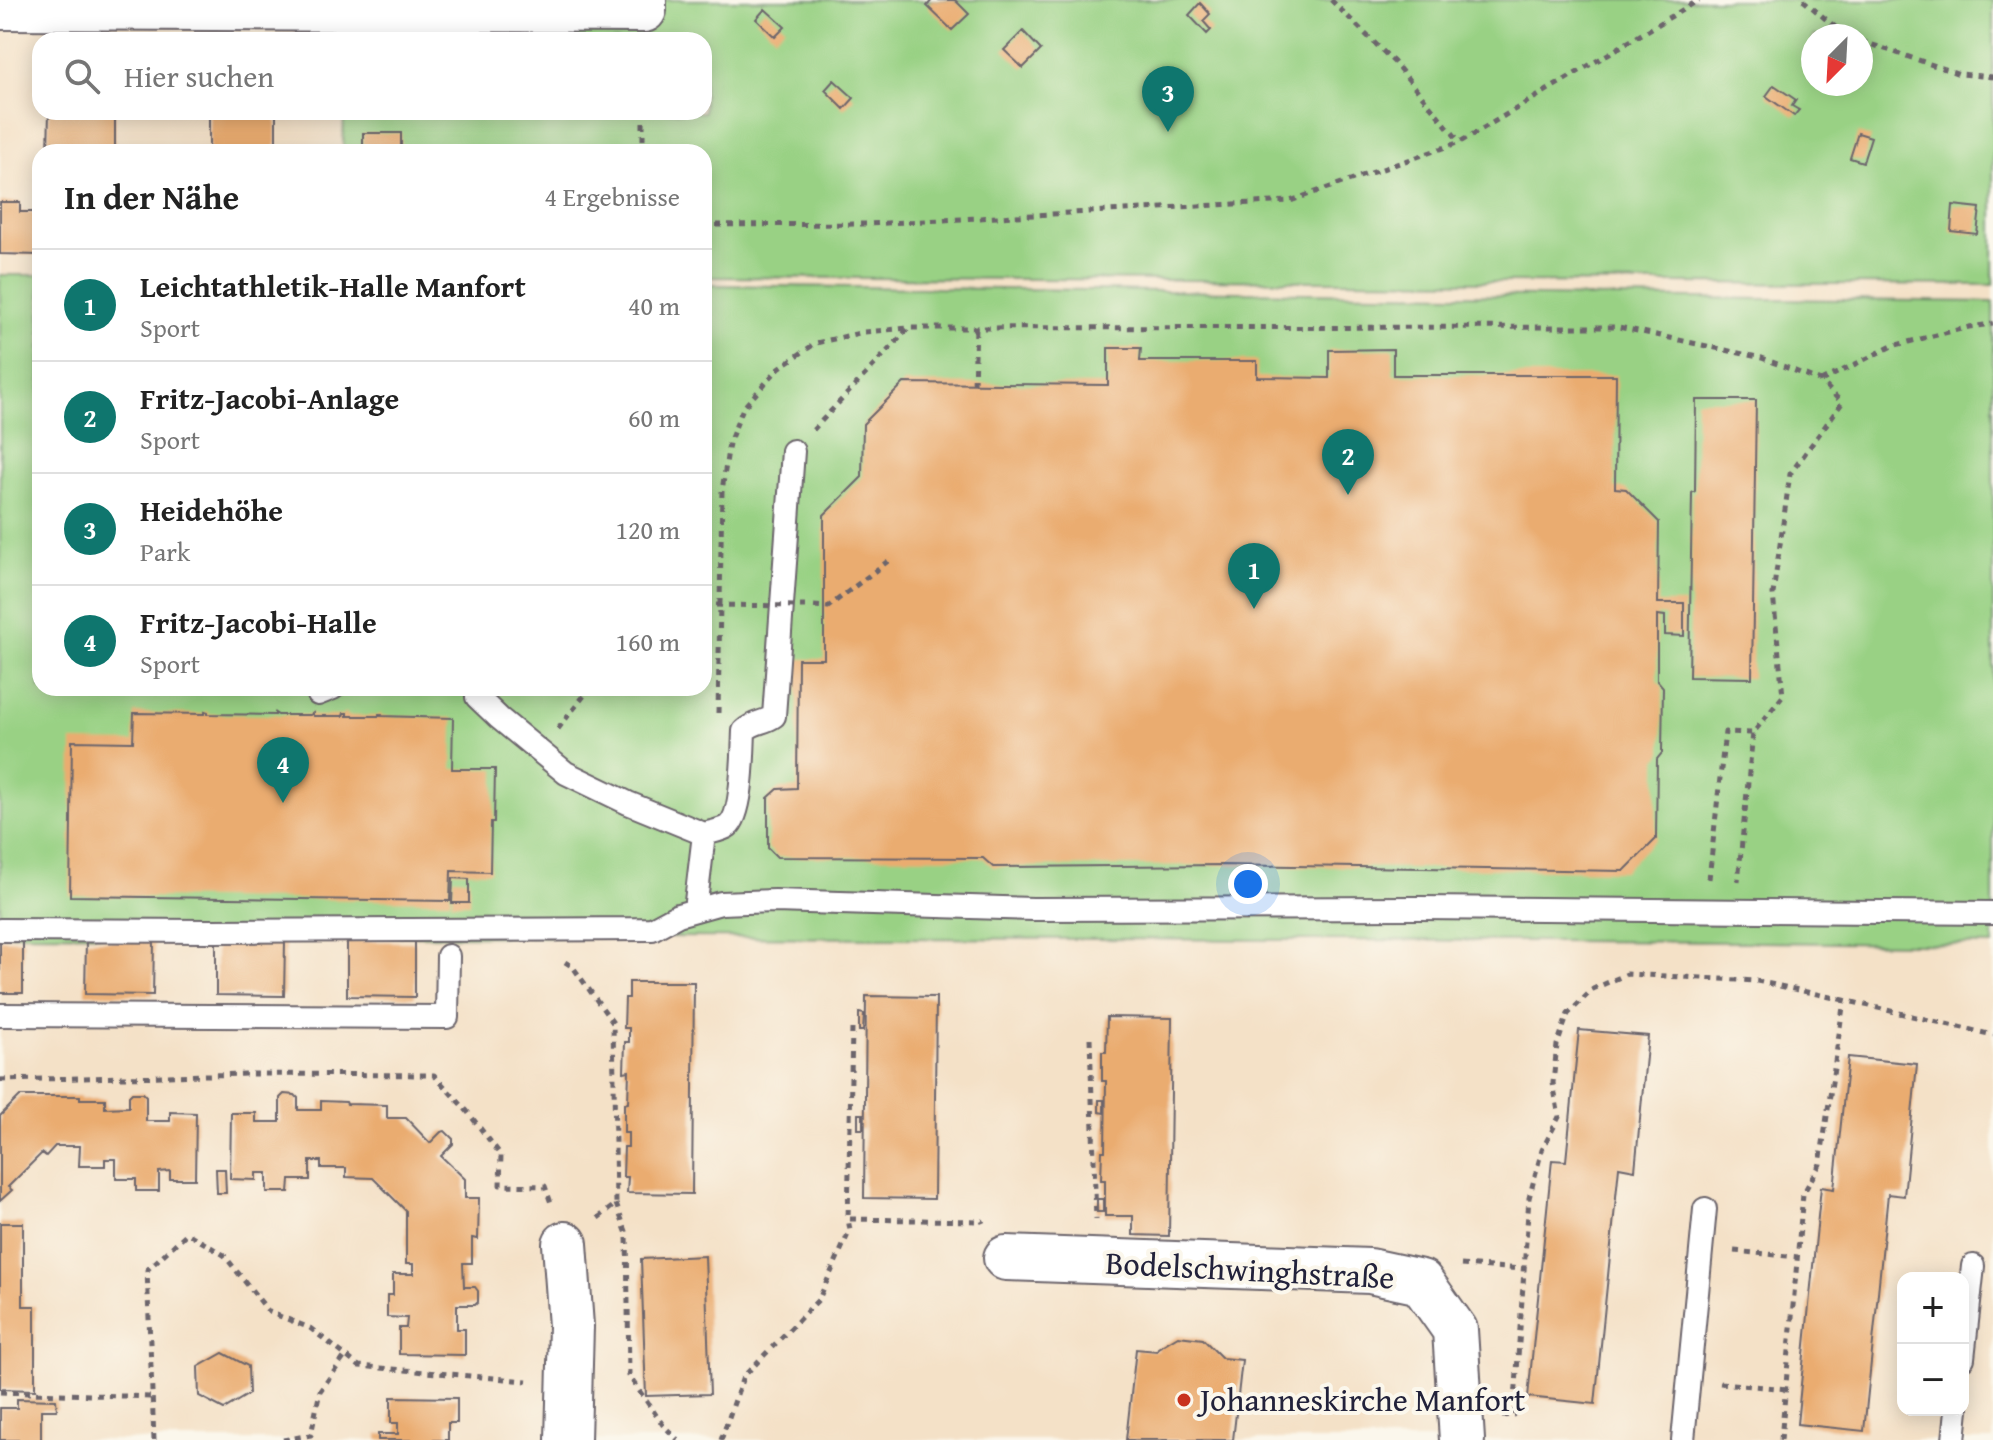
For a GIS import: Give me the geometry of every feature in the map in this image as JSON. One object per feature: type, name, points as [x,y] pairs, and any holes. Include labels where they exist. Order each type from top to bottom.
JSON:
[{"type":"street","points":[[0,7],[449,5],[644,10],[644,0]]},
{"type":"street","points":[[565,1244],[571,1326],[568,1440]]},
{"type":"street","name":"Bodelschwinghstraße","points":[[1006,1258],[1370,1271],[1421,1282],[1455,1330],[1462,1430]]},
{"type":"lane","points":[[477,696],[566,773],[704,834],[728,825],[736,815],[740,796],[744,731],[753,723],[768,721],[774,716],[793,451]]},
{"type":"lane","points":[[695,910],[704,834]]},
{"type":"lane","points":[[0,930],[652,929],[678,915],[721,903],[775,901],[1033,909],[1419,908],[1993,913]]},
{"type":"lane","points":[[0,1015],[447,1017],[448,956]]},
{"type":"lane","points":[[1683,1440],[1705,1209]]},
{"type":"lane","points":[[1965,1344],[1973,1266]]},
{"type":"lane","points":[[1954,1440],[1956,1416]]},
{"type":"path","points":[[1331,0],[1394,62],[1460,142]]},
{"type":"path","points":[[712,225],[869,224],[1290,201],[1460,142],[1699,0]]},
{"type":"path","points":[[1803,0],[1832,24]]},
{"type":"path","points":[[1873,45],[1960,74],[1993,77]]},
{"type":"path","points":[[643,120],[643,144]]},
{"type":"path","points":[[1821,381],[1892,346],[1993,324]]},
{"type":"path","points":[[718,722],[722,491],[729,443],[743,408],[779,368],[816,343],[864,332],[909,328],[1619,327],[1762,358],[1821,381],[1842,403],[1790,474],[1773,594],[1783,696],[1753,733],[1734,911]]},
{"type":"path","points":[[793,451],[909,328]]},
{"type":"path","points":[[974,384],[976,328]]},
{"type":"path","points":[[712,605],[828,607],[888,561]]},
{"type":"path","points":[[540,752],[584,696]]},
{"type":"path","points":[[1709,875],[1725,732],[1753,733]]},
{"type":"path","points":[[559,959],[573,967],[613,1023],[616,1204],[627,1234],[629,1376],[663,1425],[678,1440]]},
{"type":"path","points":[[1462,1430],[1514,1415],[1529,1198],[1542,1150],[1559,1117],[1553,1083],[1557,1045],[1568,1014],[1593,989],[1627,974],[1757,981],[1993,1035]]},
{"type":"path","points":[[1781,1440],[1803,1194],[1820,1164],[1844,1000]]},
{"type":"path","points":[[721,1440],[743,1377],[819,1299],[850,1230],[852,1029]]},
{"type":"path","points":[[1090,1038],[1097,1261]]},
{"type":"path","points":[[0,1080],[249,1074],[434,1075],[501,1155],[500,1185],[545,1186],[565,1244],[616,1204]]},
{"type":"path","points":[[848,1219],[982,1221],[1006,1258]]},
{"type":"path","points":[[154,1440],[147,1270],[187,1233],[224,1255],[269,1312],[310,1328],[359,1366],[569,1385]]},
{"type":"path","points":[[1701,1248],[1798,1257]]},
{"type":"path","points":[[1421,1282],[1451,1264],[1524,1269]]},
{"type":"path","points":[[283,1440],[311,1435],[320,1391],[346,1355]]},
{"type":"path","points":[[1688,1380],[1787,1389]]},
{"type":"path","points":[[0,1392],[153,1397]]},
{"type":"green space","points":[[659,0],[1993,0],[1993,285],[712,277],[712,144],[343,144],[344,120],[712,120],[712,32],[344,32],[344,27]]},
{"type":"green space","points":[[0,275],[32,275],[32,696],[712,696],[712,285],[1993,302],[1993,945],[0,934]]},
{"type":"building","points":[[932,0],[955,0],[969,14],[952,30],[927,6]]},
{"type":"building","points":[[1200,3],[1210,14],[1203,21],[1211,30],[1207,34],[1189,15]]},
{"type":"building","points":[[765,9],[785,27],[775,37],[756,19]]},
{"type":"building","points":[[1023,31],[1041,50],[1023,68],[1004,50]]},
{"type":"building","points":[[834,80],[854,98],[844,109],[825,90]]},
{"type":"building","points":[[1774,85],[1796,100],[1792,106],[1799,110],[1794,116],[1766,96]]},
{"type":"building","points":[[49,120],[115,120],[115,144],[48,144]]},
{"type":"building","points":[[209,120],[276,120],[276,144],[209,144]]},
{"type":"building","points":[[363,133],[401,133],[401,144],[363,144]]},
{"type":"building","points":[[1858,133],[1871,137],[1863,162],[1850,158]]},
{"type":"building","points":[[0,202],[20,202],[20,212],[32,212],[32,255],[0,254]]},
{"type":"building","points":[[1953,205],[1980,208],[1977,234],[1951,231]]},
{"type":"building","points":[[1108,348],[1141,348],[1140,361],[1257,361],[1257,377],[1329,378],[1329,350],[1393,349],[1393,375],[1616,375],[1615,488],[1626,489],[1659,522],[1658,603],[1684,603],[1684,636],[1665,635],[1665,616],[1657,615],[1657,680],[1663,687],[1662,753],[1657,759],[1656,839],[1624,871],[1222,865],[993,867],[983,858],[777,857],[768,848],[768,798],[778,789],[797,788],[798,659],[824,659],[824,515],[862,477],[863,424],[904,383],[1108,385]]},
{"type":"building","points":[[1696,400],[1756,400],[1752,678],[1689,677]]},
{"type":"building","points":[[205,711],[208,714],[313,713],[313,716],[343,716],[347,713],[347,716],[382,714],[453,718],[452,769],[495,769],[490,872],[451,871],[450,901],[70,896],[72,741],[133,742],[134,713],[205,714]]},
{"type":"building","points":[[453,878],[469,879],[469,903],[452,903]]},
{"type":"building","points":[[0,939],[23,940],[23,993],[0,993]]},
{"type":"building","points":[[86,940],[154,941],[153,995],[85,994]]},
{"type":"building","points":[[216,941],[285,941],[284,996],[216,995]]},
{"type":"building","points":[[347,941],[415,942],[415,997],[347,996]]},
{"type":"building","points":[[629,982],[694,982],[692,1194],[627,1193],[628,1177],[623,1177],[624,1147],[628,1147],[628,1133],[624,1133],[624,1104],[628,1103],[629,1071],[624,1072],[629,1028],[624,1028]]},
{"type":"building","points":[[866,996],[936,997],[934,1199],[864,1198]]},
{"type":"building","points":[[859,1013],[864,1014],[863,1031],[859,1031]]},
{"type":"building","points":[[1107,1017],[1172,1018],[1169,1236],[1133,1235],[1133,1216],[1105,1216],[1105,1180],[1101,1180],[1102,1151],[1105,1151],[1106,1081],[1102,1081],[1102,1052],[1106,1052]]},
{"type":"building","points":[[1579,1030],[1648,1036],[1635,1170],[1619,1167],[1595,1404],[1528,1397],[1552,1160],[1566,1161]]},
{"type":"building","points":[[1848,1057],[1917,1064],[1904,1196],[1888,1194],[1864,1431],[1797,1424],[1821,1187],[1834,1189]]},
{"type":"building","points":[[132,1093],[146,1096],[146,1121],[170,1121],[170,1112],[196,1113],[195,1179],[170,1179],[170,1171],[159,1172],[159,1191],[136,1191],[136,1179],[116,1179],[116,1159],[105,1159],[105,1166],[79,1166],[80,1146],[55,1146],[46,1156],[42,1153],[8,1187],[12,1190],[0,1201],[0,1116],[20,1096],[105,1099],[105,1108],[129,1107]]},
{"type":"building","points":[[284,1094],[298,1098],[298,1110],[321,1110],[321,1101],[387,1105],[387,1118],[406,1118],[430,1143],[445,1131],[453,1139],[453,1144],[441,1156],[465,1179],[465,1198],[479,1198],[478,1239],[472,1238],[472,1263],[463,1263],[464,1287],[475,1287],[478,1302],[475,1305],[457,1305],[457,1329],[465,1329],[465,1355],[399,1354],[399,1328],[406,1328],[407,1318],[387,1317],[387,1295],[393,1295],[393,1274],[413,1274],[413,1264],[406,1264],[406,1211],[373,1178],[346,1177],[346,1168],[321,1168],[321,1161],[310,1161],[310,1180],[290,1180],[289,1192],[267,1192],[267,1173],[256,1173],[256,1180],[230,1179],[231,1113],[256,1113],[256,1122],[280,1122],[280,1098]]},
{"type":"building","points":[[1099,1100],[1104,1100],[1104,1113],[1099,1112]]},
{"type":"building","points":[[858,1114],[863,1114],[863,1129],[858,1129]]},
{"type":"building","points":[[216,1169],[225,1169],[226,1193],[217,1193]]},
{"type":"building","points":[[1097,1199],[1103,1199],[1103,1212],[1097,1212]]},
{"type":"building","points":[[0,1223],[23,1223],[23,1306],[35,1306],[35,1390],[0,1389]]},
{"type":"building","points":[[705,1256],[710,1394],[646,1396],[641,1259]]},
{"type":"building","name":"Johanneskirche Manfort","points":[[1178,1336],[1203,1339],[1222,1358],[1242,1360],[1233,1440],[1126,1440],[1136,1349],[1157,1351]]},
{"type":"building","points":[[223,1353],[248,1366],[249,1394],[224,1409],[199,1396],[198,1367]]},
{"type":"building","points":[[391,1397],[457,1398],[457,1423],[448,1423],[448,1440],[378,1440],[378,1434],[398,1434],[398,1423],[391,1423]]},
{"type":"building","points":[[17,1399],[56,1400],[57,1410],[41,1410],[41,1440],[0,1440],[0,1408],[17,1408]]},
{"type":"place","name":"Heidehöhe","points":[[1168,132]]},
{"type":"place","name":"Fritz-Jacobi-Anlage","points":[[1348,495]]},
{"type":"place","name":"Leichtathletik-Halle Manfort","points":[[1254,609]]},
{"type":"place","name":"Fritz-Jacobi-Halle","points":[[283,803]]},
{"type":"place","name":"Johanneskirche Manfort","points":[[1184,1400]]}]
